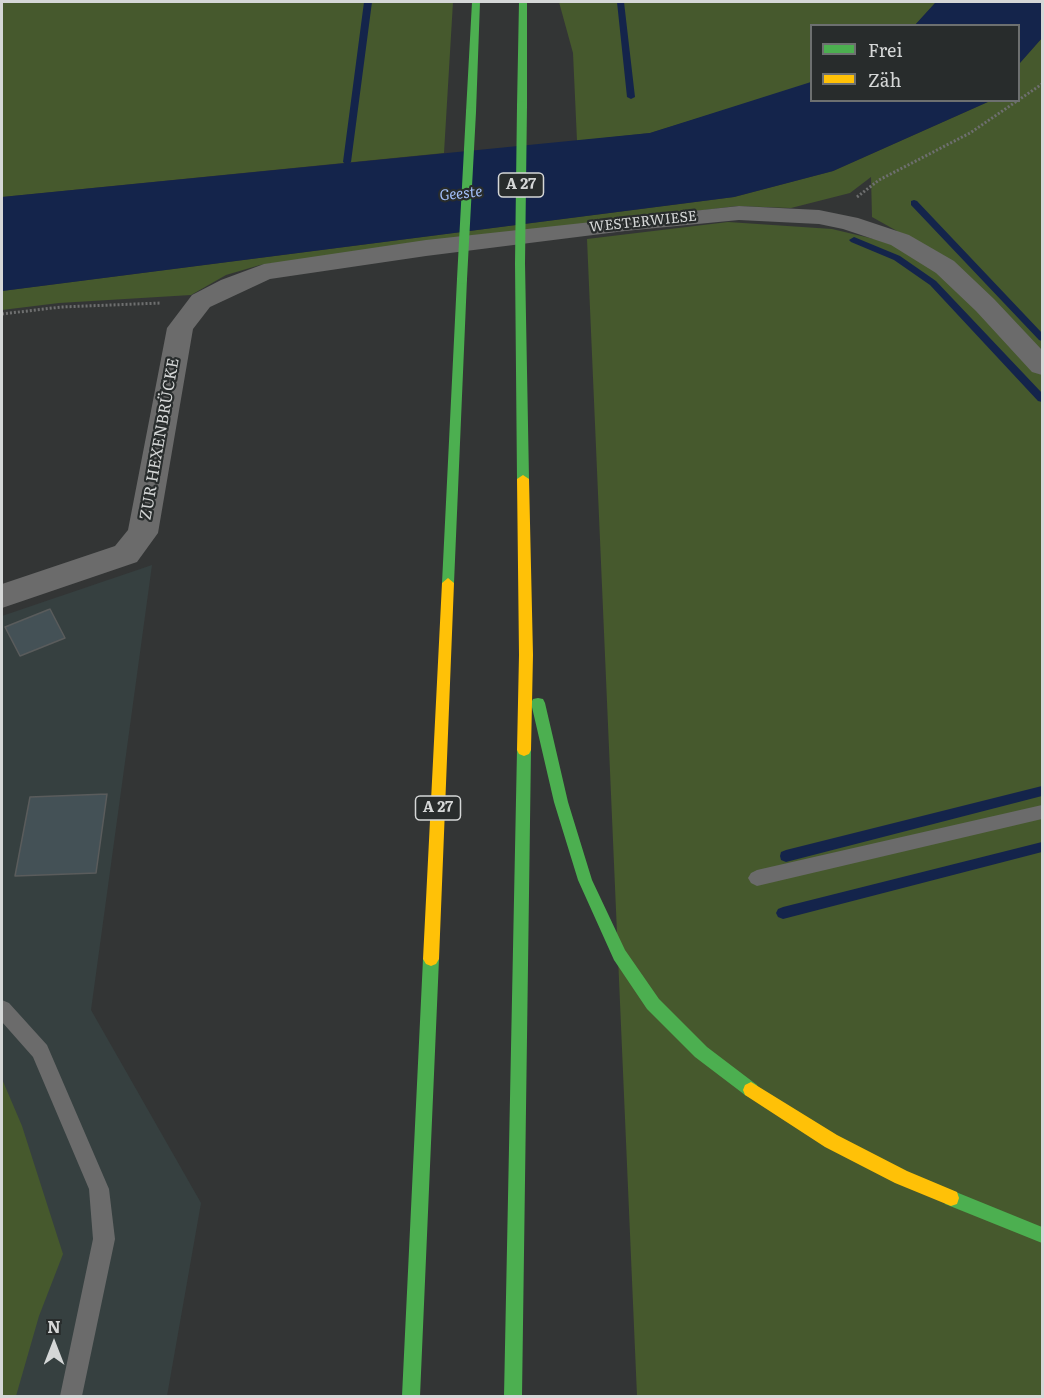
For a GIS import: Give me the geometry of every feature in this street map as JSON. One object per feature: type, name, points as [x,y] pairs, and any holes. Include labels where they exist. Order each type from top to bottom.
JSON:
[{"type":"highway","name":"A 27","points":[[411,1396],[462,279],[477,2]]},
{"type":"highway","name":"A 27","points":[[513,1396],[526,655],[520,263],[523,2]]},
{"type":"highway","points":[[526,655],[561,802],[585,880],[619,955],[653,1004],[701,1052],[764,1100],[831,1141],[901,1176],[1042,1235]]},
{"type":"highway","points":[[406,1396],[414,1337]]},
{"type":"street","name":"WESTERWIESE","points":[[201,301],[264,272],[426,248],[583,228],[739,213],[819,217],[849,223],[900,240],[945,267],[985,305],[1042,366]]},
{"type":"street","name":"ZUR HEXENBRÜCKE","points":[[2,596],[126,554],[143,533],[180,328],[201,301]]},
{"type":"lane","points":[[757,878],[1042,812]]},
{"type":"lane","points":[[2,1009],[40,1051],[99,1189],[105,1239],[71,1396]]},
{"type":"path","points":[[1020,99],[1042,84]]},
{"type":"path","points":[[819,217],[853,200],[879,180],[970,133],[1016,102]]},
{"type":"path","points":[[2,314],[61,307],[201,301]]},
{"type":"shaded area","points":[[152,565],[91,1010],[201,1203],[167,1396],[2,1396],[2,616]]},
{"type":"green space","points":[[2,2],[453,2],[444,153],[2,197]]},
{"type":"green space","points":[[559,2],[936,2],[916,24],[810,24],[810,83],[807,85],[650,133],[577,141],[573,53]]},
{"type":"green space","points":[[1042,38],[1042,1396],[637,1396],[587,239],[728,222],[832,229],[874,239],[897,231],[872,217],[871,177],[850,193],[791,208],[737,206],[260,265],[226,275],[191,295],[59,303],[2,310],[2,291],[734,197],[833,171],[988,102],[1020,102],[1020,63]]},
{"type":"green space","points":[[2,1079],[22,1126],[63,1254],[39,1316],[16,1396],[2,1396]]},
{"type":"water","points":[[936,2],[1042,2],[1042,38],[1020,63],[1020,24],[916,24]]},
{"type":"water","name":"Geeste","points":[[810,82],[810,102],[988,102],[833,171],[734,197],[2,291],[2,197],[650,133]]},
{"type":"building","points":[[50,609],[65,638],[20,656],[5,627]]},
{"type":"building","points":[[107,794],[96,873],[15,876],[30,797]]},
{"type":"waterway","points":[[347,162],[368,2]]},
{"type":"waterway","points":[[620,2],[631,97]]},
{"type":"waterway","points":[[914,203],[1042,338]]},
{"type":"waterway","points":[[854,240],[897,258],[933,283],[1042,399]]},
{"type":"waterway","points":[[786,856],[1042,791]]},
{"type":"waterway","points":[[783,913],[1042,847]]},
{"type":"traffic: fast","points":[[471,112],[476,2]]},
{"type":"traffic: fast","points":[[522,106],[523,2]]},
{"type":"traffic: fast","points":[[520,263],[522,106]]},
{"type":"traffic: fast","points":[[462,279],[471,112]]},
{"type":"traffic: fast","points":[[520,263],[523,479]]},
{"type":"traffic: fast","points":[[448,583],[462,279]]},
{"type":"traffic: fast","points":[[538,703],[561,802],[585,880],[619,955],[653,1004],[701,1052],[751,1090]]},
{"type":"traffic: fast","points":[[513,1396],[524,750]]},
{"type":"traffic: fast","points":[[411,1396],[431,959]]},
{"type":"traffic: fast","points":[[951,1198],[1042,1235]]},
{"type":"traffic: slow","points":[[523,479],[526,655],[524,750]]},
{"type":"traffic: slow","points":[[431,959],[448,583]]},
{"type":"traffic: slow","points":[[751,1090],[831,1141],[901,1177],[951,1198]]}]
